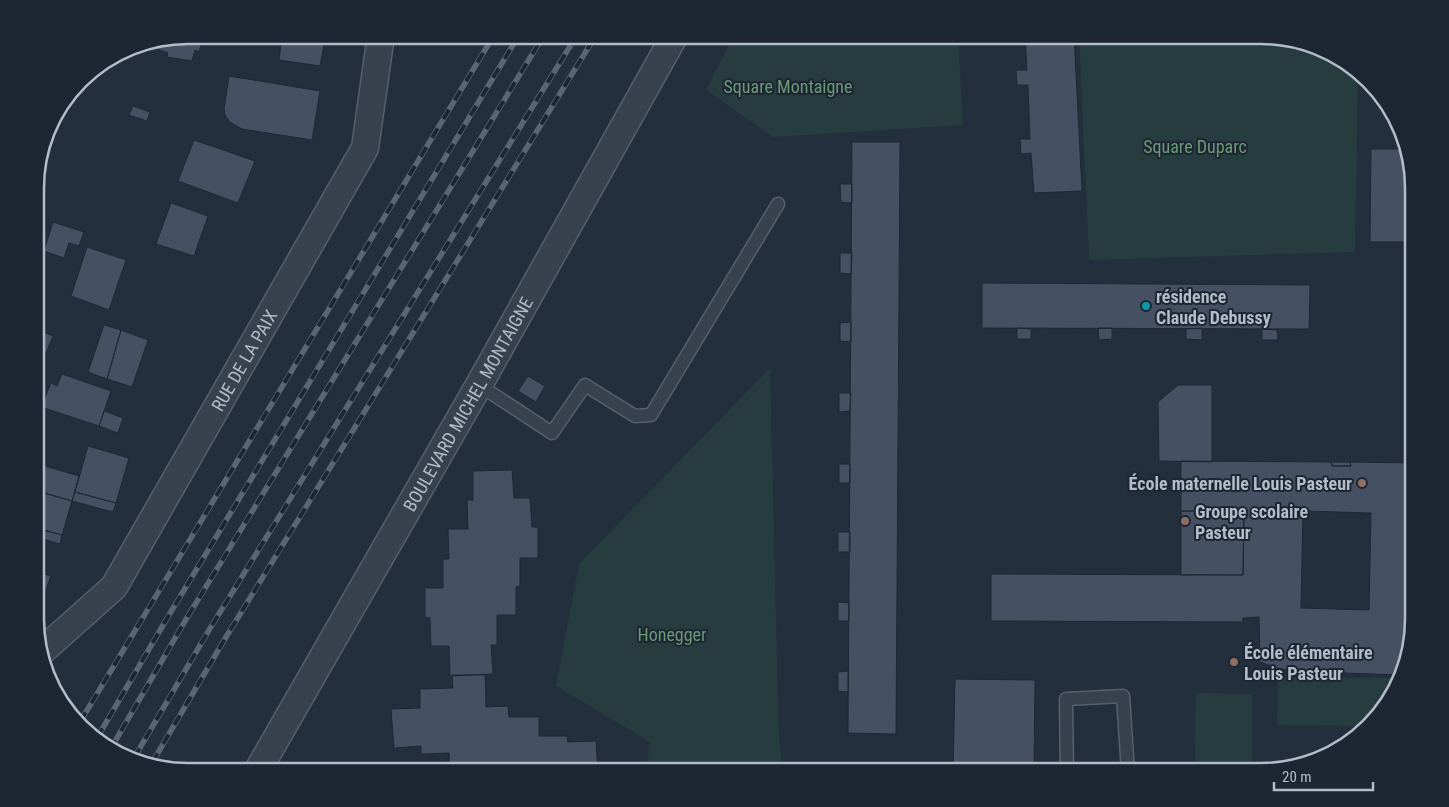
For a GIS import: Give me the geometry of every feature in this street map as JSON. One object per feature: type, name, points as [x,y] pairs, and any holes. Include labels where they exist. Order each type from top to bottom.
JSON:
[{"type":"street","name":"RUE DE LA PAIX","points":[[47,647],[114,587],[365,148],[380,44]]},
{"type":"street","name":"BOULEVARD MICHEL MONTAIGNE","points":[[262,763],[479,385],[670,44]]},
{"type":"lane","points":[[479,385],[552,432],[585,385],[635,416],[652,415],[778,204]]},
{"type":"lane","points":[[1067,763],[1066,699],[1123,696],[1127,763]]},
{"type":"green space","name":"Square Montaigne","points":[[729,44],[958,44],[963,125],[773,137],[706,90]]},
{"type":"green space","name":"Square Duparc","points":[[1079,44],[1280,45],[1316,55],[1349,73],[1358,81],[1355,252],[1089,260]]},
{"type":"green space","name":"Honegger","points":[[770,368],[779,739],[782,763],[647,763],[650,742],[556,686],[579,564]]},
{"type":"green space","points":[[1278,677],[1392,678],[1376,707],[1358,726],[1277,725]]},
{"type":"green space","points":[[1196,693],[1252,694],[1252,763],[1195,763]]},
{"type":"building","points":[[201,44],[199,52],[195,50],[192,61],[167,57],[168,53],[154,48],[169,45]]},
{"type":"building","points":[[281,44],[330,44],[330,46],[324,45],[320,66],[279,60]]},
{"type":"building","points":[[1026,44],[1074,44],[1082,191],[1034,193],[1031,153],[1021,154],[1020,139],[1030,139],[1028,85],[1017,85],[1016,70],[1027,70]]},
{"type":"building","points":[[229,76],[320,91],[312,140],[242,129],[230,122],[225,115],[224,109]]},
{"type":"building","points":[[133,106],[150,112],[147,121],[129,115]]},
{"type":"building","points":[[194,140],[255,161],[238,203],[178,181]]},
{"type":"building","points":[[852,142],[900,142],[896,734],[848,733]]},
{"type":"building","points":[[1371,149],[1400,149],[1405,178],[1405,242],[1370,242]]},
{"type":"building","points":[[840,184],[852,184],[852,203],[841,202]]},
{"type":"building","points":[[171,203],[208,216],[194,256],[156,244]]},
{"type":"building","points":[[53,222],[84,232],[79,246],[69,243],[64,258],[44,251]]},
{"type":"building","points":[[87,247],[126,260],[109,310],[71,296]]},
{"type":"building","points":[[840,253],[852,253],[851,274],[840,273]]},
{"type":"building","name":"résidence Claude Debussy","points":[[982,283],[1310,285],[1309,329],[982,328]]},
{"type":"building","points":[[851,322],[851,342],[840,341],[840,323]]},
{"type":"building","points":[[104,325],[121,330],[107,379],[88,372]]},
{"type":"building","points":[[1017,328],[1031,329],[1031,339],[1017,339]]},
{"type":"building","points":[[1098,328],[1112,328],[1112,339],[1099,340]]},
{"type":"building","points":[[1202,328],[1202,340],[1186,339],[1186,329]]},
{"type":"building","points":[[1262,329],[1277,330],[1278,340],[1262,340]]},
{"type":"building","points":[[121,330],[148,340],[132,387],[107,379]]},
{"type":"building","points":[[44,332],[53,336],[46,353],[44,352]]},
{"type":"building","points":[[62,374],[111,391],[99,426],[44,408],[44,400],[51,383],[57,386]]},
{"type":"building","points":[[528,376],[545,386],[536,402],[518,391]]},
{"type":"building","points":[[1178,385],[1212,385],[1212,462],[1159,461],[1158,402]]},
{"type":"building","points":[[839,393],[851,393],[850,411],[839,412]]},
{"type":"building","points":[[104,411],[123,418],[118,433],[99,426]]},
{"type":"building","points":[[88,446],[129,458],[116,503],[75,492]]},
{"type":"building","points":[[1181,461],[1331,462],[1332,466],[1351,466],[1350,462],[1405,463],[1405,629],[1398,666],[1394,675],[1291,671],[1260,662],[1259,617],[1243,618],[1243,622],[991,621],[991,574],[1243,575],[1244,512],[1181,511]],"holes":[[[1303,511],[1371,513],[1369,610],[1301,608]]]},
{"type":"building","points":[[1331,462],[1350,462],[1351,466],[1332,466]]},
{"type":"building","points":[[839,464],[850,464],[850,483],[839,483]]},
{"type":"building","points":[[45,466],[79,476],[72,501],[44,493]]},
{"type":"building","points":[[512,470],[514,498],[530,498],[532,527],[538,527],[538,558],[520,558],[520,586],[516,587],[516,615],[497,615],[497,645],[491,645],[493,674],[450,676],[449,646],[431,646],[430,618],[425,617],[425,588],[443,588],[443,559],[449,559],[448,529],[468,529],[467,500],[473,500],[473,471]]},
{"type":"building","points":[[75,492],[116,503],[113,512],[72,501]]},
{"type":"building","points":[[44,493],[72,501],[62,535],[44,530]]},
{"type":"building","points":[[1181,511],[1244,512],[1243,575],[1181,575]]},
{"type":"building","points":[[44,530],[62,535],[60,544],[44,539]]},
{"type":"building","points":[[838,532],[850,532],[850,552],[838,552]]},
{"type":"building","points":[[44,574],[51,576],[44,594]]},
{"type":"building","points":[[838,602],[849,603],[849,621],[838,621]]},
{"type":"building","points":[[848,671],[848,692],[838,691],[838,672]]},
{"type":"building","points":[[452,675],[485,675],[486,707],[508,706],[509,717],[539,717],[539,736],[567,736],[568,742],[596,741],[597,763],[450,763],[449,753],[421,754],[421,746],[394,748],[391,709],[420,708],[420,689],[453,688]]},
{"type":"building","points":[[955,679],[1035,680],[1034,763],[953,763]]},
{"type":"railway","points":[[83,718],[489,44]]},
{"type":"railway","points":[[100,734],[169,615],[514,44]]},
{"type":"railway","points":[[114,743],[185,621],[538,44]]},
{"type":"railway","points":[[137,753],[209,630],[571,44]]},
{"type":"railway","points":[[154,759],[223,642],[590,44]]},
{"type":"place","name":"résidence Claude Debussy","points":[[1146,306]]},
{"type":"place","name":"École maternelle Louis Pasteur","points":[[1362,483]]},
{"type":"place","name":"Groupe scolaire Pasteur","points":[[1185,521]]},
{"type":"place","name":"École élémentaire Louis Pasteur","points":[[1234,662]]}]
